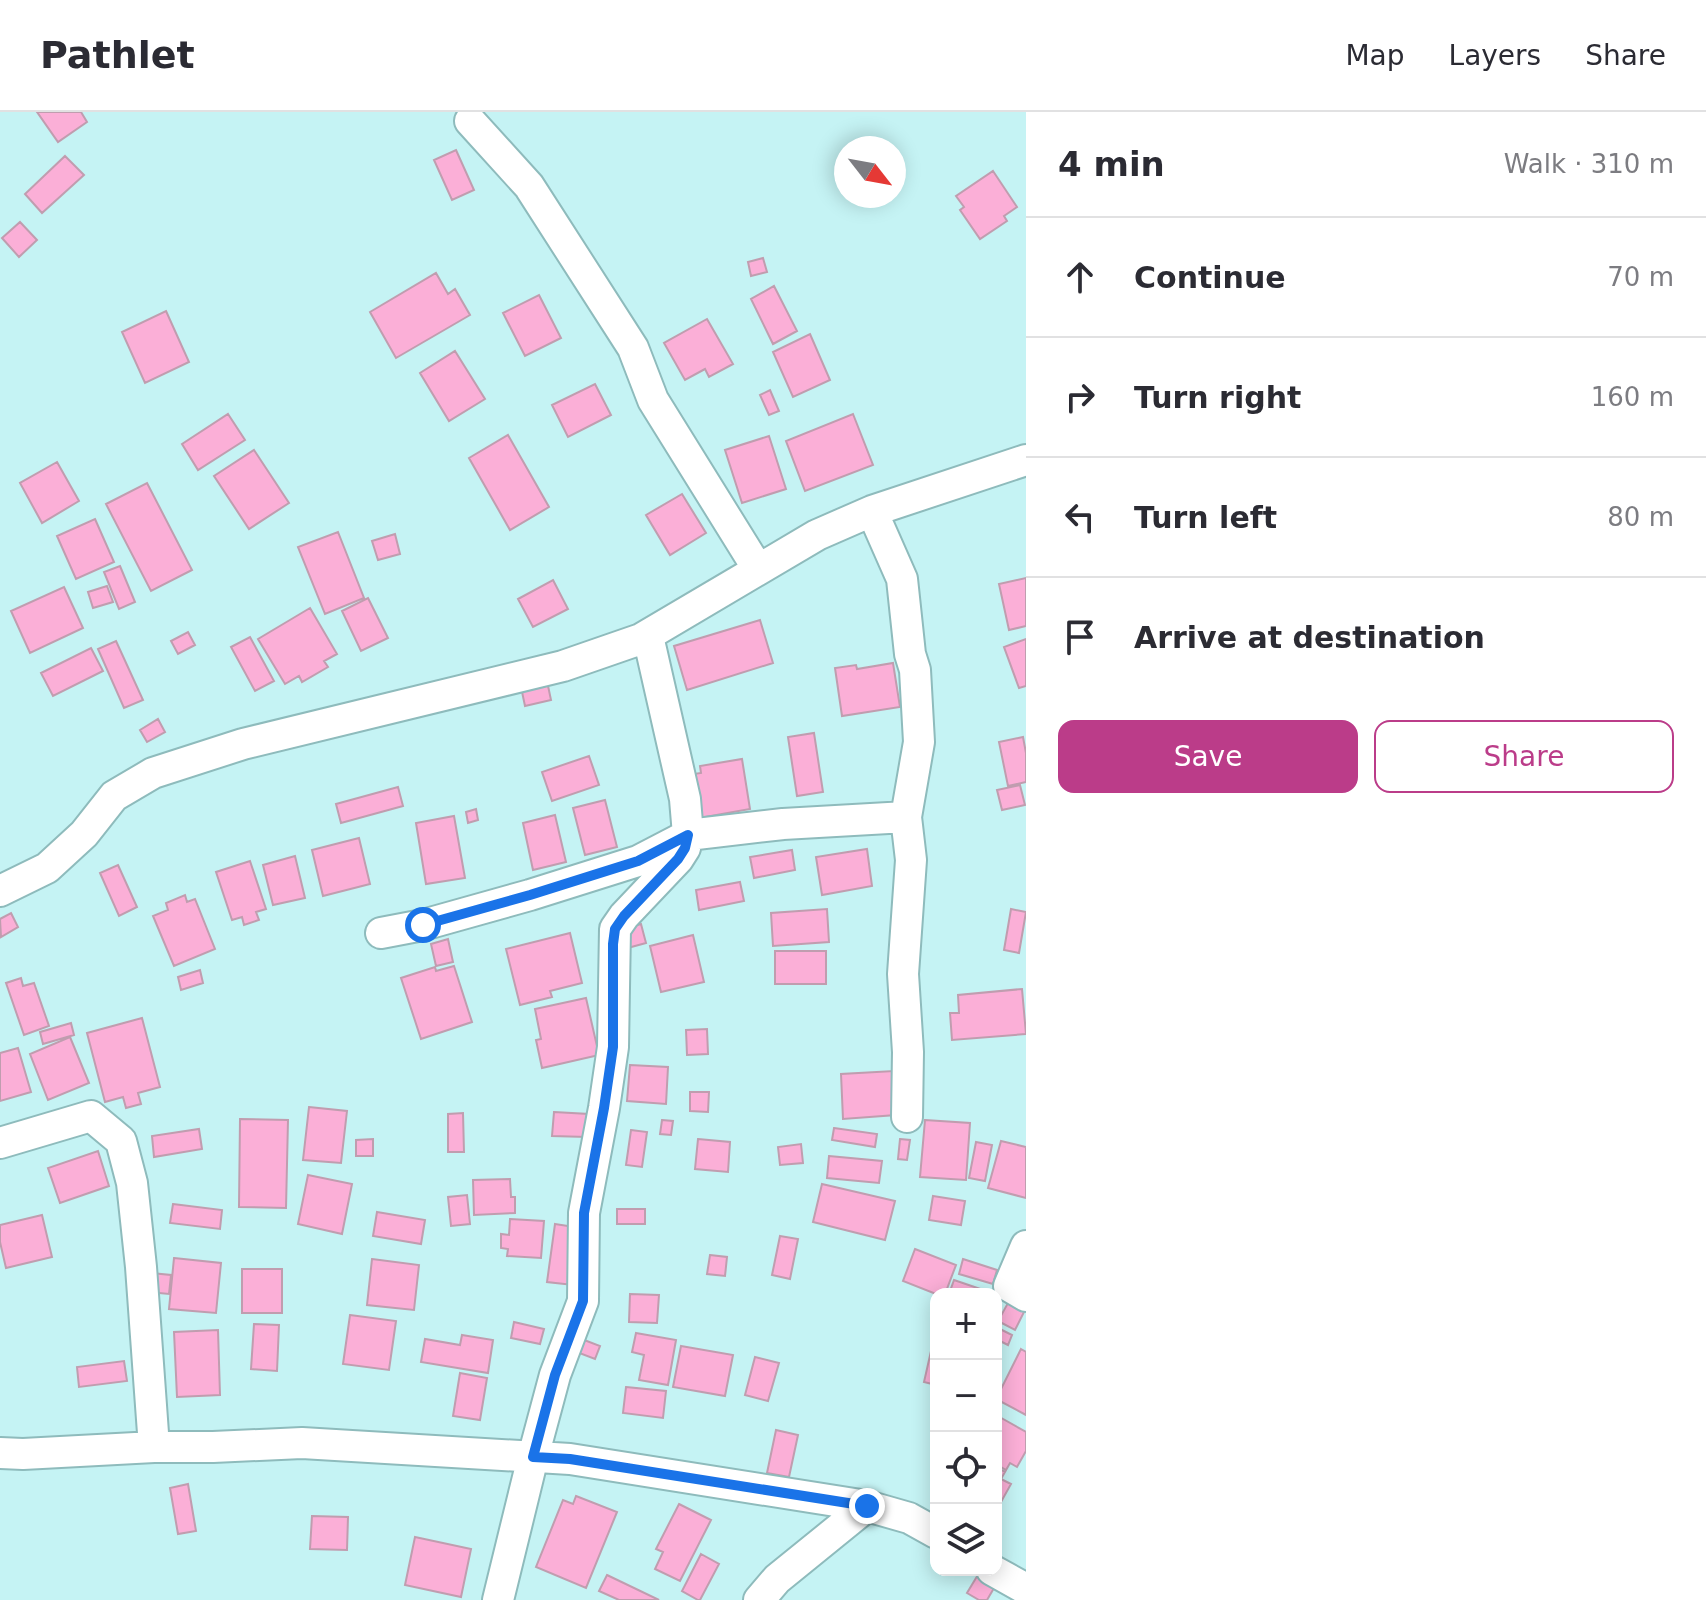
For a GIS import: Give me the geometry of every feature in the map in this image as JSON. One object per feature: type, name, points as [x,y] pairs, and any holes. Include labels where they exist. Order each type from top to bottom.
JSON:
[{"type":"street","points":[[470,121],[529,186],[633,348],[653,400],[758,569]]},
{"type":"street","points":[[0,891],[47,868],[84,834],[114,796],[153,773],[243,744],[563,666],[648,636],[817,535],[872,511],[1026,460]]},
{"type":"street","points":[[872,511],[902,579],[910,654],[915,670],[919,742],[906,817],[911,860],[903,974],[908,1052],[907,1117]]},
{"type":"street","points":[[498,1600],[555,1375],[583,1301],[584,1213],[613,1047],[615,929],[678,859],[688,835],[685,799],[648,636]]},
{"type":"street","points":[[381,933],[423,925],[638,861],[688,835],[783,824],[906,817]]},
{"type":"street","points":[[0,1143],[91,1116],[121,1141],[132,1183],[154,1447]]},
{"type":"street","points":[[1026,1246],[1009,1286],[1026,1296]]},
{"type":"street","points":[[0,1453],[302,1443],[570,1459],[867,1506],[909,1518],[930,1530]]},
{"type":"street","points":[[759,1600],[777,1579],[867,1506]]},
{"type":"street","points":[[1002,1576],[1026,1589]]},
{"type":"building","points":[[37,112],[81,112],[87,122],[58,142]]},
{"type":"building","points":[[456,150],[474,190],[452,200],[434,160]]},
{"type":"building","points":[[65,156],[84,175],[42,213],[25,194]]},
{"type":"building","points":[[993,171],[1017,207],[1004,216],[1007,221],[980,239],[960,210],[964,207],[956,196]]},
{"type":"building","points":[[20,222],[37,240],[19,257],[2,238]]},
{"type":"building","points":[[763,258],[767,272],[751,276],[748,262]]},
{"type":"building","points":[[436,273],[448,294],[455,289],[470,315],[396,358],[370,312]]},
{"type":"building","points":[[774,286],[797,331],[773,344],[751,299]]},
{"type":"building","points":[[539,295],[561,338],[525,356],[503,313]]},
{"type":"building","points":[[166,311],[189,362],[145,383],[122,332]]},
{"type":"building","points":[[707,319],[733,364],[709,377],[705,369],[685,380],[664,343]]},
{"type":"building","points":[[810,334],[830,380],[793,397],[773,352]]},
{"type":"building","points":[[455,351],[485,399],[449,421],[420,373]]},
{"type":"building","points":[[595,384],[611,415],[568,437],[552,405]]},
{"type":"building","points":[[770,390],[779,411],[769,415],[760,395]]},
{"type":"building","points":[[228,414],[245,440],[198,470],[182,444]]},
{"type":"building","points":[[853,414],[873,465],[805,491],[786,441]]},
{"type":"building","points":[[508,435],[549,507],[510,530],[469,458]]},
{"type":"building","points":[[769,436],[786,489],[742,503],[725,450]]},
{"type":"building","points":[[254,450],[289,503],[249,529],[214,476]]},
{"type":"building","points":[[57,462],[79,501],[42,523],[20,483]]},
{"type":"building","points":[[147,483],[192,570],[151,591],[106,504]]},
{"type":"building","points":[[682,494],[706,533],[670,555],[646,515]]},
{"type":"building","points":[[95,519],[114,562],[76,579],[57,536]]},
{"type":"building","points":[[338,532],[364,598],[325,614],[298,547]]},
{"type":"building","points":[[395,534],[400,554],[378,560],[372,541]]},
{"type":"building","points":[[120,566],[135,602],[119,609],[104,572]]},
{"type":"building","points":[[1026,578],[1026,626],[1009,630],[999,584]]},
{"type":"building","points":[[553,580],[568,609],[533,627],[518,599]]},
{"type":"building","points":[[107,586],[113,602],[93,608],[88,592]]},
{"type":"building","points":[[64,587],[83,628],[30,653],[11,611]]},
{"type":"building","points":[[368,598],[388,638],[361,651],[342,611]]},
{"type":"building","points":[[310,608],[337,654],[324,661],[328,667],[302,682],[299,676],[285,684],[258,639]]},
{"type":"building","points":[[760,620],[773,663],[687,690],[674,646]]},
{"type":"building","points":[[188,632],[195,645],[178,654],[171,641]]},
{"type":"building","points":[[250,637],[274,681],[255,691],[231,647]]},
{"type":"building","points":[[1026,639],[1026,686],[1019,688],[1004,647]]},
{"type":"building","points":[[116,641],[143,700],[124,708],[98,649]]},
{"type":"building","points":[[91,648],[103,671],[53,696],[41,673]]},
{"type":"building","points":[[893,663],[900,707],[842,716],[835,668],[856,665],[857,669]]},
{"type":"building","points":[[547,681],[551,700],[525,706],[521,687]]},
{"type":"building","points":[[158,719],[165,732],[147,742],[140,730]]},
{"type":"building","points":[[814,733],[823,792],[797,796],[788,737]]},
{"type":"building","points":[[1023,737],[1026,782],[1008,786],[999,742]]},
{"type":"building","points":[[589,756],[599,785],[552,801],[542,772]]},
{"type":"building","points":[[742,759],[750,809],[694,819],[687,775],[701,773],[700,766]]},
{"type":"building","points":[[1020,785],[1025,805],[1002,810],[997,790]]},
{"type":"building","points":[[398,787],[403,806],[341,823],[336,804]]},
{"type":"building","points":[[605,800],[617,847],[585,855],[573,808]]},
{"type":"building","points":[[476,809],[478,820],[468,823],[466,812]]},
{"type":"building","points":[[555,815],[566,862],[533,870],[523,823]]},
{"type":"building","points":[[454,816],[465,878],[426,884],[416,823]]},
{"type":"building","points":[[359,838],[370,884],[323,896],[312,850]]},
{"type":"building","points":[[867,849],[872,886],[822,895],[816,857]]},
{"type":"building","points":[[792,850],[795,870],[754,878],[750,857]]},
{"type":"building","points":[[295,856],[305,898],[273,905],[263,865]]},
{"type":"building","points":[[250,861],[266,909],[256,912],[259,920],[244,925],[242,917],[232,920],[216,872]]},
{"type":"building","points":[[118,865],[137,907],[119,916],[100,873]]},
{"type":"building","points":[[740,882],[744,901],[699,910],[696,890]]},
{"type":"building","points":[[185,895],[187,902],[195,899],[215,949],[174,966],[153,916],[168,910],[166,903]]},
{"type":"building","points":[[827,909],[829,942],[773,946],[771,913]]},
{"type":"building","points":[[1011,909],[1026,912],[1019,953],[1004,950]]},
{"type":"building","points":[[11,913],[18,927],[1,937],[0,919]]},
{"type":"building","points":[[641,924],[646,943],[624,949],[619,930]]},
{"type":"building","points":[[570,933],[582,983],[550,991],[552,997],[520,1005],[506,949]]},
{"type":"building","points":[[693,935],[704,982],[661,992],[650,946]]},
{"type":"building","points":[[448,939],[453,962],[436,966],[431,944]]},
{"type":"building","points":[[775,951],[826,951],[826,984],[775,984]]},
{"type":"building","points":[[454,966],[472,1022],[421,1039],[401,978],[435,967],[436,971]]},
{"type":"building","points":[[200,970],[203,983],[181,990],[178,977]]},
{"type":"building","points":[[21,978],[23,986],[34,983],[49,1026],[24,1035],[6,983]]},
{"type":"building","points":[[1022,989],[1026,1034],[952,1040],[950,1013],[959,1013],[958,995]]},
{"type":"building","points":[[586,998],[599,1055],[542,1068],[536,1040],[541,1039],[535,1009]]},
{"type":"building","points":[[142,1018],[160,1087],[138,1093],[141,1104],[126,1108],[123,1097],[105,1102],[87,1033]]},
{"type":"building","points":[[71,1023],[74,1035],[43,1044],[40,1032]]},
{"type":"building","points":[[707,1029],[708,1054],[687,1055],[686,1030]]},
{"type":"building","points":[[70,1037],[89,1083],[48,1100],[30,1054]]},
{"type":"building","points":[[18,1048],[31,1092],[0,1101],[0,1053]]},
{"type":"building","points":[[630,1065],[668,1067],[666,1104],[627,1101]]},
{"type":"building","points":[[894,1071],[896,1115],[843,1119],[841,1074]]},
{"type":"building","points":[[690,1092],[709,1092],[708,1112],[690,1111]]},
{"type":"building","points":[[309,1107],[347,1111],[341,1163],[303,1160]]},
{"type":"building","points":[[554,1112],[589,1114],[587,1137],[552,1136]]},
{"type":"building","points":[[463,1113],[464,1152],[448,1152],[448,1114]]},
{"type":"building","points":[[240,1119],[288,1120],[286,1208],[239,1207]]},
{"type":"building","points":[[662,1120],[673,1121],[671,1135],[660,1134]]},
{"type":"building","points":[[925,1120],[970,1123],[966,1180],[920,1177]]},
{"type":"building","points":[[834,1128],[877,1134],[875,1147],[832,1140]]},
{"type":"building","points":[[199,1129],[202,1149],[154,1157],[152,1136]]},
{"type":"building","points":[[631,1130],[647,1132],[642,1167],[626,1165]]},
{"type":"building","points":[[373,1139],[373,1156],[356,1156],[356,1140]]},
{"type":"building","points":[[698,1139],[730,1142],[728,1172],[695,1169]]},
{"type":"building","points":[[900,1139],[910,1140],[907,1160],[898,1159]]},
{"type":"building","points":[[1001,1141],[1026,1147],[1026,1198],[988,1188]]},
{"type":"building","points":[[976,1142],[992,1145],[985,1181],[969,1178]]},
{"type":"building","points":[[801,1144],[803,1163],[780,1165],[778,1147]]},
{"type":"building","points":[[98,1151],[109,1186],[60,1203],[48,1168]]},
{"type":"building","points":[[829,1156],[882,1161],[879,1183],[827,1178]]},
{"type":"building","points":[[308,1175],[352,1184],[342,1234],[298,1224]]},
{"type":"building","points":[[510,1179],[515,1213],[474,1215],[473,1180]]},
{"type":"building","points":[[822,1184],[895,1201],[885,1240],[813,1222]]},
{"type":"building","points":[[467,1195],[470,1224],[451,1226],[448,1197]]},
{"type":"building","points":[[933,1196],[965,1201],[961,1225],[929,1220]]},
{"type":"building","points":[[173,1204],[222,1210],[220,1229],[170,1223]]},
{"type":"building","points":[[617,1209],[645,1209],[645,1224],[617,1224]]},
{"type":"building","points":[[377,1212],[425,1220],[421,1244],[373,1236]]},
{"type":"building","points":[[42,1215],[52,1257],[6,1268],[0,1225]]},
{"type":"building","points":[[510,1219],[544,1221],[541,1258],[507,1256],[508,1249],[501,1248],[501,1234],[509,1235]]},
{"type":"building","points":[[555,1224],[581,1228],[573,1285],[547,1282]]},
{"type":"building","points":[[780,1236],[798,1239],[790,1279],[772,1275]]},
{"type":"building","points":[[915,1249],[956,1265],[947,1288],[930,1288],[930,1292],[903,1281]]},
{"type":"building","points":[[710,1255],[727,1257],[725,1276],[707,1274]]},
{"type":"building","points":[[174,1258],[221,1263],[216,1313],[169,1309]]},
{"type":"building","points":[[372,1259],[419,1265],[414,1310],[367,1305]]},
{"type":"building","points":[[963,1259],[997,1270],[993,1284],[959,1274]]},
{"type":"building","points":[[242,1269],[282,1269],[282,1313],[242,1313]]},
{"type":"building","points":[[151,1273],[171,1275],[169,1294],[149,1292]]},
{"type":"building","points":[[954,1280],[977,1288],[951,1288]]},
{"type":"building","points":[[630,1294],[659,1295],[657,1323],[629,1322]]},
{"type":"building","points":[[1008,1303],[1024,1312],[1015,1330],[1002,1323],[1002,1314]]},
{"type":"building","points":[[350,1315],[396,1321],[389,1370],[343,1364]]},
{"type":"building","points":[[514,1322],[544,1329],[540,1344],[511,1338]]},
{"type":"building","points":[[254,1324],[279,1325],[277,1371],[251,1369]]},
{"type":"building","points":[[218,1330],[220,1395],[177,1397],[174,1332]]},
{"type":"building","points":[[1002,1330],[1012,1335],[1008,1345],[1002,1342]]},
{"type":"building","points":[[636,1333],[676,1340],[668,1385],[639,1380],[644,1355],[632,1352]]},
{"type":"building","points":[[462,1335],[493,1340],[488,1373],[421,1362],[425,1339],[460,1345]]},
{"type":"building","points":[[579,1338],[600,1346],[595,1359],[574,1351]]},
{"type":"building","points":[[681,1346],[733,1355],[725,1396],[673,1387]]},
{"type":"building","points":[[1021,1349],[1026,1352],[1026,1415],[1002,1402],[1002,1387]]},
{"type":"building","points":[[930,1356],[930,1384],[924,1382]]},
{"type":"building","points":[[755,1357],[779,1363],[768,1401],[745,1395]]},
{"type":"building","points":[[124,1361],[127,1381],[79,1387],[77,1367]]},
{"type":"building","points":[[460,1373],[487,1378],[480,1420],[453,1416]]},
{"type":"building","points":[[626,1387],[666,1391],[663,1418],[623,1413]]},
{"type":"building","points":[[1002,1418],[1026,1432],[1026,1451],[1017,1467],[1010,1463],[1006,1470],[1002,1468]]},
{"type":"building","points":[[776,1430],[798,1435],[789,1477],[767,1473]]},
{"type":"building","points":[[1002,1480],[1011,1484],[1002,1500]]},
{"type":"building","points":[[188,1484],[196,1531],[178,1534],[170,1488]]},
{"type":"building","points":[[576,1496],[617,1512],[586,1588],[536,1567],[563,1500],[573,1504]]},
{"type":"building","points":[[679,1504],[711,1520],[680,1581],[655,1569],[663,1552],[656,1549]]},
{"type":"building","points":[[312,1516],[348,1517],[347,1550],[310,1549]]},
{"type":"building","points":[[415,1537],[471,1549],[461,1597],[405,1585]]},
{"type":"building","points":[[701,1554],[719,1564],[698,1600],[682,1591]]},
{"type":"building","points":[[607,1575],[659,1600],[619,1600],[599,1591]]},
{"type":"building","points":[[977,1576],[997,1583],[987,1600],[979,1600],[967,1593]]},
{"type":"route","points":[[423,925],[638,861],[688,835],[678,859],[615,929],[613,1047],[584,1213],[583,1301],[555,1375],[533,1457],[570,1459],[867,1506]]}]
